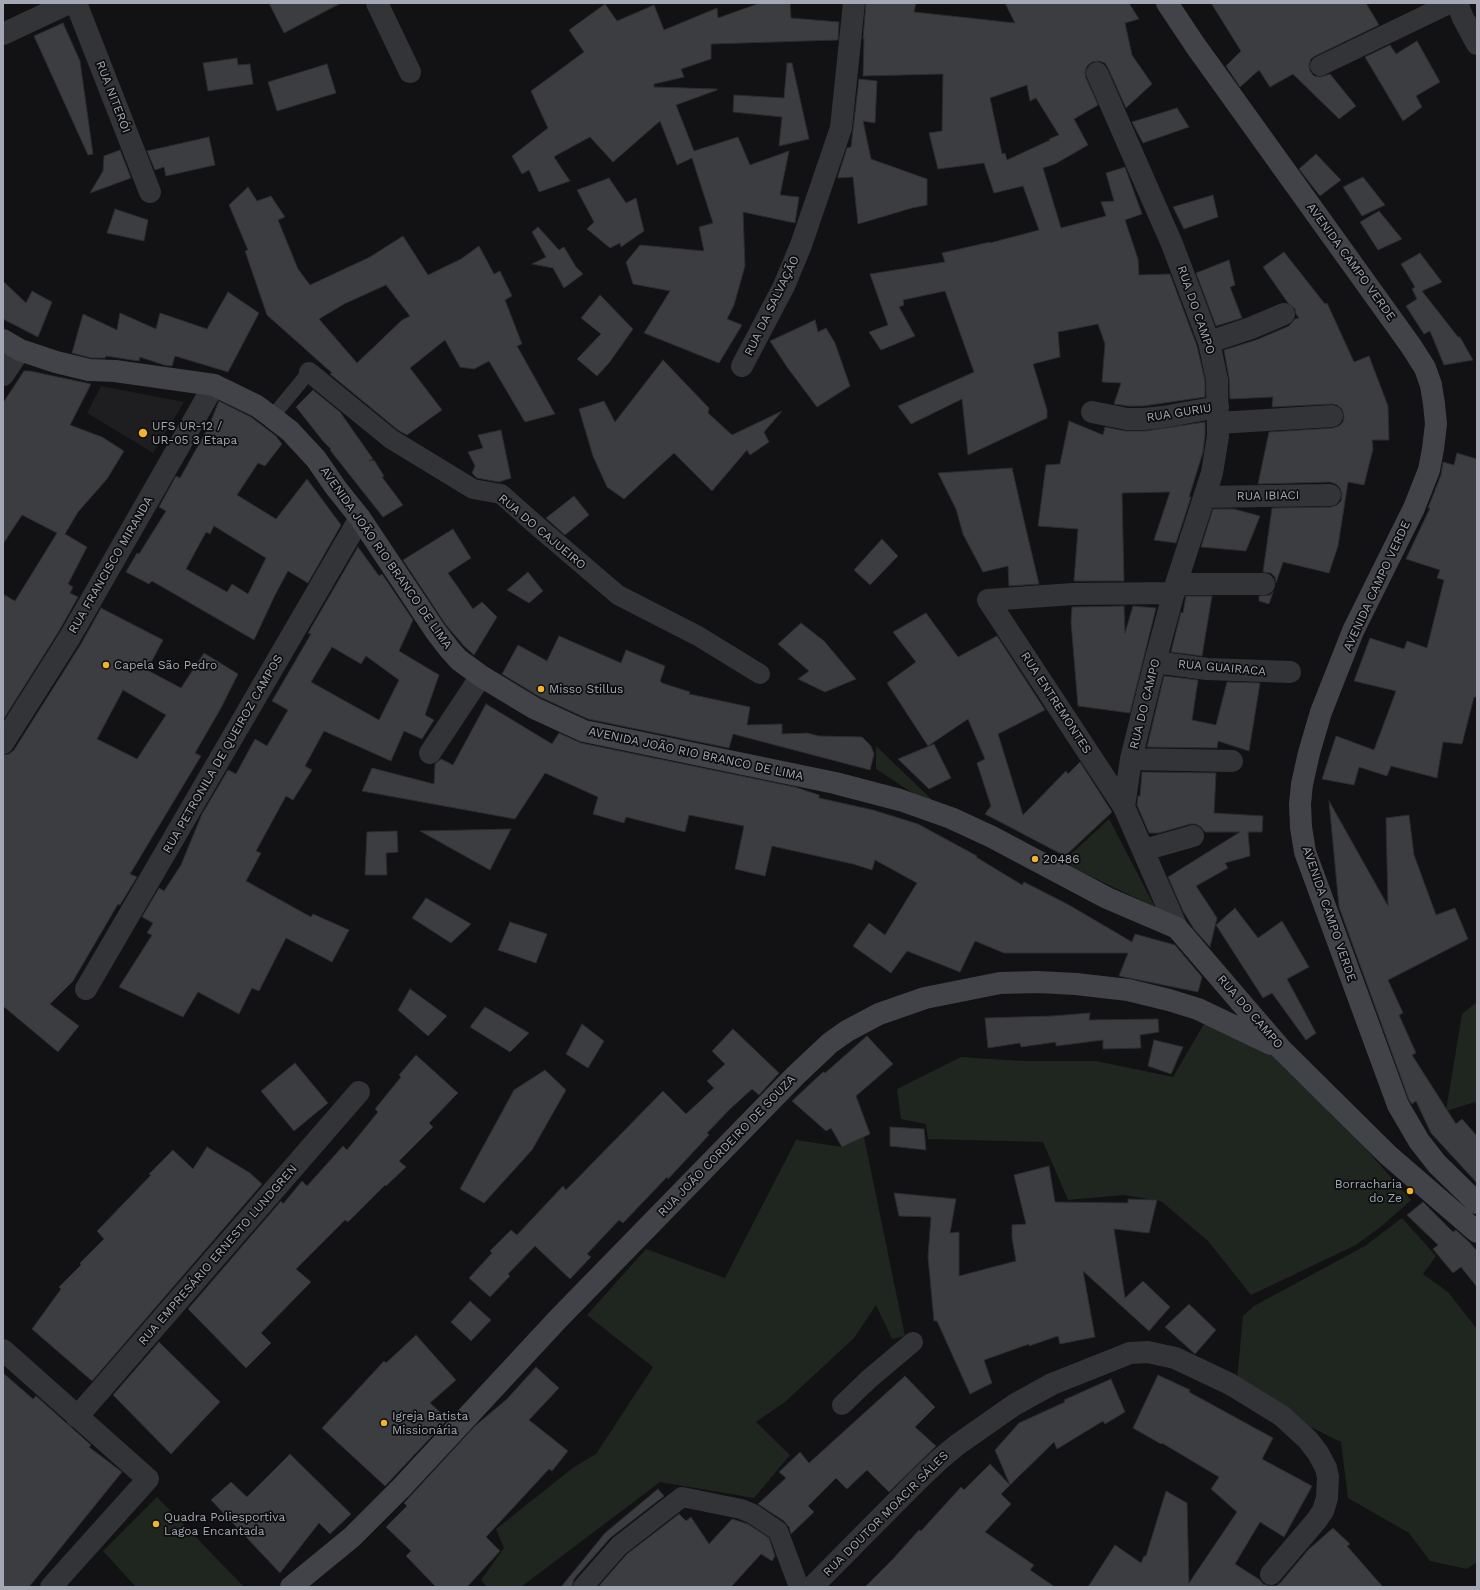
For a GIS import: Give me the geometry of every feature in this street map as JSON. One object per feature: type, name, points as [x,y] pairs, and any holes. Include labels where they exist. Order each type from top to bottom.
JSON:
[{"type":"main road","name":"AVENIDA CAMPO VERDE","points":[[1167,3],[1194,45],[1411,346],[1425,368],[1431,385],[1436,424],[1429,470],[1414,508],[1353,632],[1321,712],[1308,753],[1302,784],[1300,804],[1301,827],[1305,852],[1398,1105],[1419,1141],[1437,1164],[1477,1203]]},
{"type":"main road","name":"AVENIDA JOÃO RIO BRANCO DE LIMA","points":[[11,345],[56,362],[89,370],[115,371],[214,385],[250,403],[272,417],[290,431],[316,459],[336,488],[360,518],[436,632],[459,660],[481,676],[534,708],[584,731],[835,783],[900,800],[951,818],[992,837],[1107,898],[1177,928]]},
{"type":"main road","name":"RUA DO CAMPO","points":[[1177,928],[1281,1049],[1388,1155],[1477,1232]]},
{"type":"main road","name":"RUA JOÃO CORDEIRO DE SOUZA","points":[[291,1587],[352,1536],[401,1488],[558,1319],[796,1075],[830,1043],[847,1031],[879,1014],[925,998],[1000,983],[1038,982],[1076,984],[1128,990],[1169,1000],[1198,1009],[1281,1049]]},
{"type":"street","points":[[3,34],[69,3]]},
{"type":"street","name":"RUA NITERÓI","points":[[76,3],[150,192]]},
{"type":"street","points":[[377,3],[410,72]]},
{"type":"street","name":"RUA DA SALVAÇÃO","points":[[742,366],[784,286],[801,245],[841,128],[854,3]]},
{"type":"street","points":[[1320,66],[1462,10],[1477,44]]},
{"type":"street","name":"RUA DO CAMPO","points":[[1097,73],[1172,244],[1209,342],[1217,380],[1218,415],[1215,457],[1212,473],[1175,589],[1155,662],[1131,759],[1124,807],[1177,928]]},
{"type":"street","points":[[1209,342],[1251,328],[1284,314]]},
{"type":"street","points":[[3,375],[11,345]]},
{"type":"street","name":"RUA DO CAJUEIRO","points":[[309,372],[391,439],[473,488],[501,494],[618,595],[698,636],[760,674]]},
{"type":"street","name":"RUA FRANCISCO MIRANDA","points":[[3,743],[70,637],[214,385]]},
{"type":"street","name":"RUA GURIU","points":[[1092,412],[1127,419],[1218,415],[1332,416]]},
{"type":"street","name":"RUA IBIACI","points":[[1205,497],[1330,496]]},
{"type":"street","name":"RUA PETRONILA DE QUEIROZ CAMPOS","points":[[86,989],[360,518]]},
{"type":"street","points":[[1175,589],[1264,584]]},
{"type":"street","name":"RUA ENTREMONTES","points":[[1124,807],[988,600],[1175,589]]},
{"type":"street","name":"RUA GUAIRACA","points":[[1155,662],[1207,668],[1290,672]]},
{"type":"street","points":[[430,753],[481,676]]},
{"type":"street","points":[[1131,759],[1232,761]]},
{"type":"street","points":[[1144,850],[1193,836]]},
{"type":"street","name":"RUA EMPRESÁRIO ERNESTO LUNDGREN","points":[[77,1417],[359,1092]]},
{"type":"street","points":[[842,1405],[870,1378],[913,1342]]},
{"type":"street","points":[[3,1350],[148,1479],[51,1587]]},
{"type":"street","name":"RUA DOUTOR MOACIR SÁLES","points":[[812,1587],[939,1460],[957,1445],[1014,1405],[1052,1384],[1130,1353],[1148,1352],[1175,1358],[1230,1384],[1282,1416],[1308,1440],[1318,1453],[1326,1468],[1328,1477],[1327,1498],[1322,1511],[1316,1521],[1271,1574]]},
{"type":"street","points":[[583,1587],[619,1546],[682,1497],[741,1509],[753,1514],[778,1531],[799,1587]]},
{"type":"lane","points":[[272,417],[309,372]]},
{"type":"shaded area","name":"UFS UR-12 / UR-05 3 Etapa","points":[[101,386],[184,402],[153,453],[87,413]]},
{"type":"shaded area","points":[[876,746],[951,818],[876,769]]},
{"type":"shaded area","points":[[1109,819],[1155,907],[1071,867],[1071,854]]},
{"type":"shaded area","points":[[1477,1002],[1477,1104],[1475,1102],[1446,1111],[1462,1014]]},
{"type":"shaded area","points":[[1204,1024],[1276,1047],[1411,1200],[1383,1225],[1356,1245],[1251,1295],[1208,1241],[1161,1201],[1124,1195],[1068,1200],[1043,1142],[928,1139],[926,1124],[901,1119],[897,1089],[961,1057],[1021,1061],[1096,1061],[1173,1077]]},
{"type":"shaded area","points":[[864,1137],[905,1336],[892,1339],[876,1305],[854,1338],[785,1402],[756,1422],[790,1455],[754,1498],[660,1482],[521,1587],[487,1587],[481,1580],[504,1548],[496,1529],[574,1467],[596,1454],[653,1367],[587,1315],[646,1249],[725,1278],[796,1140],[842,1147]]},
{"type":"shaded area","points":[[1402,1218],[1436,1256],[1423,1274],[1448,1292],[1477,1329],[1477,1562],[1467,1569],[1430,1561],[1409,1533],[1348,1498],[1341,1442],[1236,1390],[1243,1316],[1254,1306],[1365,1246]]},
{"type":"shaded area","name":"Quadra Poliesportiva Lagoa Encantada","points":[[157,1497],[244,1587],[136,1587],[103,1551]]},
{"type":"building","points":[[269,3],[341,3],[284,33]]},
{"type":"building","points":[[760,3],[790,3],[791,18],[839,22],[838,40],[711,44],[711,59],[681,69],[684,77],[654,84],[654,87],[717,89],[676,105],[694,151],[738,137],[750,165],[789,151],[780,195],[799,197],[795,223],[743,212],[745,266],[734,305],[727,319],[742,325],[719,363],[644,333],[670,291],[633,284],[626,262],[640,245],[704,251],[699,227],[713,223],[692,158],[677,165],[660,121],[613,162],[590,137],[555,156],[554,157],[570,181],[539,192],[529,170],[522,174],[512,156],[548,128],[531,91],[584,52],[569,30],[605,4],[617,21],[654,5],[664,30],[717,8],[718,18]]},
{"type":"building","points":[[866,3],[916,3],[914,12],[1015,23],[1005,3],[1129,3],[1139,19],[1125,23],[1132,55],[1152,84],[1126,108],[1105,63],[1099,61],[1092,62],[1087,66],[1085,72],[1086,78],[1098,105],[1074,119],[1088,145],[1055,164],[1043,168],[1061,228],[1106,216],[1101,202],[1114,201],[1106,173],[1125,167],[1142,214],[1125,220],[1138,259],[1139,275],[1170,274],[1197,346],[1205,381],[1205,397],[1143,406],[1114,404],[1121,383],[1102,382],[1105,344],[1098,324],[1058,332],[1060,357],[1033,364],[1047,410],[1047,418],[968,455],[962,399],[911,424],[898,406],[974,372],[945,291],[903,300],[904,305],[899,307],[915,336],[881,350],[869,332],[888,325],[870,274],[945,262],[942,253],[990,243],[1039,230],[1023,186],[994,193],[984,163],[938,169],[929,133],[942,131],[943,74],[863,76],[864,38],[863,39]],"holes":[[[1027,85],[1030,101],[1036,98],[1059,135],[1007,160],[1005,153],[1002,154],[990,98]]]},
{"type":"building","points":[[1211,3],[1366,3],[1379,25],[1315,56],[1311,59],[1309,65],[1310,71],[1314,76],[1320,77],[1330,74],[1356,106],[1339,119],[1293,74],[1270,87],[1259,70],[1240,87],[1226,66],[1241,51]]},
{"type":"building","points":[[63,23],[80,61],[93,154],[88,155],[34,36]]},
{"type":"building","points":[[1417,41],[1440,82],[1416,96],[1422,107],[1403,121],[1365,57],[1390,45],[1396,54]]},
{"type":"building","points":[[237,58],[238,65],[250,64],[253,84],[208,91],[203,63]]},
{"type":"building","points":[[787,63],[792,63],[809,139],[779,146],[782,117],[733,112],[734,95],[784,98]]},
{"type":"building","points":[[327,64],[336,93],[277,111],[268,82]]},
{"type":"building","points":[[859,79],[877,81],[875,123],[863,121],[871,159],[927,179],[927,205],[858,224],[853,177],[838,178],[838,176],[847,148],[851,147]]},
{"type":"building","points":[[1177,108],[1189,127],[1143,143],[1132,122]]},
{"type":"building","points":[[209,137],[215,165],[166,176],[164,167],[155,170],[147,151]]},
{"type":"building","points":[[120,150],[131,178],[90,193],[103,171],[104,156]]},
{"type":"building","points":[[1316,154],[1341,180],[1320,196],[1299,169]]},
{"type":"building","points":[[1363,177],[1385,205],[1362,216],[1343,187]]},
{"type":"building","points":[[609,178],[626,203],[636,198],[644,231],[621,247],[620,243],[610,248],[587,229],[594,222],[577,190]]},
{"type":"building","points":[[248,187],[257,201],[271,196],[285,217],[278,220],[298,269],[310,285],[370,257],[403,236],[428,275],[461,259],[479,246],[494,274],[500,271],[512,296],[505,300],[522,344],[517,346],[555,414],[525,422],[489,361],[474,369],[460,367],[445,340],[410,368],[442,410],[407,435],[398,430],[330,374],[332,373],[267,315],[245,251],[248,250],[229,205]],"holes":[[[386,285],[410,316],[402,320],[357,363],[319,319],[344,304]]]},
{"type":"building","points":[[1213,195],[1218,217],[1184,229],[1173,207]]},
{"type":"building","points":[[115,209],[148,220],[144,241],[107,233]]},
{"type":"building","points":[[1379,211],[1402,239],[1378,250],[1360,222]]},
{"type":"building","points":[[538,227],[559,250],[564,247],[576,267],[583,274],[564,288],[553,268],[532,264],[546,257],[532,232]]},
{"type":"building","points":[[1284,252],[1325,304],[1327,303],[1354,362],[1369,356],[1388,406],[1389,440],[1372,440],[1373,449],[1364,485],[1348,482],[1338,546],[1329,573],[1283,562],[1276,583],[1275,577],[1271,573],[1263,572],[1272,508],[1331,507],[1337,505],[1341,501],[1342,494],[1340,488],[1336,484],[1330,482],[1258,484],[1269,432],[1333,428],[1339,426],[1343,422],[1344,416],[1342,409],[1337,405],[1332,404],[1272,407],[1273,397],[1230,399],[1229,378],[1224,350],[1256,340],[1289,326],[1295,319],[1299,318],[1295,309],[1288,303],[1263,267]]},
{"type":"building","points":[[1420,253],[1442,282],[1422,291],[1458,337],[1460,337],[1473,360],[1444,365],[1430,331],[1424,334],[1406,306],[1417,299],[1412,289],[1415,287],[1401,264]]},
{"type":"building","points":[[1229,260],[1235,285],[1230,287],[1242,318],[1216,326],[1196,273]]},
{"type":"building","points":[[3,281],[26,303],[32,291],[52,302],[38,337],[3,319]]},
{"type":"building","points":[[228,292],[259,313],[228,372],[175,356],[172,366],[164,365],[140,357],[139,361],[106,356],[105,358],[91,358],[72,353],[83,314],[117,330],[120,313],[156,329],[160,313],[207,329]]},
{"type":"building","points":[[600,295],[633,329],[609,363],[597,376],[577,359],[601,334],[581,318]]},
{"type":"building","points":[[815,320],[818,332],[826,328],[835,343],[850,386],[817,407],[787,367],[770,341]]},
{"type":"building","points":[[663,360],[709,408],[708,413],[732,435],[782,411],[764,432],[769,442],[750,455],[747,450],[712,491],[674,453],[624,499],[607,487],[593,456],[579,409],[604,401],[615,422]]},
{"type":"building","points":[[24,371],[91,384],[70,425],[102,437],[124,451],[107,479],[78,512],[65,534],[87,547],[68,584],[73,587],[70,593],[78,597],[59,631],[3,720],[3,594],[15,601],[57,533],[22,515],[3,544],[3,403]]},
{"type":"building","points":[[313,390],[340,412],[373,459],[369,461],[374,460],[384,476],[382,477],[403,505],[383,517],[330,450],[331,449],[296,407]]},
{"type":"building","points":[[219,401],[251,417],[276,436],[282,444],[265,466],[258,463],[237,495],[276,519],[307,479],[341,525],[308,583],[288,571],[254,640],[152,581],[149,584],[126,572],[137,553],[139,554],[166,511],[159,507],[176,476],[180,478],[208,428]],"holes":[[[214,526],[266,558],[248,594],[232,584],[227,592],[186,569],[206,532],[210,534]]]},
{"type":"building","points":[[1069,421],[1103,435],[1105,427],[1125,431],[1145,431],[1205,422],[1203,452],[1189,497],[1191,497],[1176,543],[1154,540],[1170,492],[1122,493],[1124,581],[1074,581],[1078,529],[1038,526],[1046,465],[1060,464]]},
{"type":"building","points":[[501,430],[511,478],[499,482],[477,478],[472,473],[475,466],[468,452],[483,448],[478,435]]},
{"type":"building","points":[[1457,453],[1477,459],[1477,697],[1474,697],[1462,744],[1443,742],[1437,778],[1391,766],[1387,776],[1359,767],[1354,785],[1322,779],[1336,736],[1374,750],[1396,691],[1354,681],[1370,638],[1404,649],[1407,641],[1427,648],[1444,580],[1437,578],[1440,570],[1406,559],[1430,508],[1428,508],[1441,475],[1443,462],[1454,465]]},
{"type":"building","points":[[1012,468],[1039,584],[1009,586],[1008,566],[983,572],[963,534],[956,509],[938,473]]},
{"type":"building","points":[[574,496],[589,515],[565,535],[546,518]]},
{"type":"building","points":[[1213,509],[1234,509],[1260,516],[1246,551],[1201,547]]},
{"type":"building","points":[[453,529],[471,558],[448,573],[473,609],[482,602],[497,617],[474,655],[446,625],[403,560]]},
{"type":"building","points":[[882,539],[898,556],[870,585],[854,570]]},
{"type":"building","points":[[358,547],[379,576],[382,574],[413,620],[399,651],[439,675],[425,715],[434,720],[422,739],[404,731],[391,761],[324,731],[305,766],[312,770],[293,800],[286,796],[256,851],[261,853],[246,881],[311,917],[313,914],[349,930],[332,962],[286,938],[259,991],[252,988],[239,1014],[198,992],[183,1017],[119,987],[152,935],[147,933],[153,923],[142,917],[159,888],[164,891],[181,865],[202,814],[228,770],[236,774],[255,739],[267,746],[288,710],[272,701],[311,634],[308,633]],"holes":[[[332,647],[361,664],[366,656],[399,680],[379,720],[311,682]]]},
{"type":"building","points":[[528,572],[543,591],[529,603],[507,590]]},
{"type":"building","points":[[1273,592],[1269,604],[1259,601],[1259,596],[1270,595]]},
{"type":"building","points":[[1186,596],[1212,596],[1202,656],[1171,652],[1181,612],[1183,613]]},
{"type":"building","points":[[1124,606],[1125,633],[1133,606],[1156,608],[1130,713],[1078,706],[1071,622],[1072,607]]},
{"type":"building","points":[[101,608],[163,640],[147,670],[181,688],[204,653],[238,674],[221,708],[195,753],[201,756],[130,874],[137,877],[120,905],[118,904],[73,981],[50,1004],[79,1026],[58,1052],[3,1006],[3,755],[9,754],[14,750],[81,644]],"holes":[[[123,690],[166,715],[137,759],[97,739]]]},
{"type":"building","points":[[926,613],[958,657],[997,636],[1045,710],[998,734],[1023,815],[1066,771],[1068,774],[1080,762],[1112,812],[1065,856],[985,814],[991,806],[977,763],[985,759],[968,719],[928,746],[887,683],[916,662],[893,632]]},
{"type":"building","points":[[801,623],[824,641],[856,679],[825,692],[798,679],[809,671],[778,644]]},
{"type":"building","points":[[559,636],[621,663],[626,650],[665,666],[660,681],[662,683],[690,692],[689,694],[750,707],[747,725],[782,724],[782,734],[807,733],[819,736],[862,737],[871,746],[874,754],[870,770],[733,734],[729,748],[588,719],[540,697],[502,674],[518,645],[547,661]]},
{"type":"building","points":[[1164,676],[1198,680],[1192,720],[1216,725],[1227,682],[1260,683],[1249,751],[1218,741],[1217,748],[1147,747]]},
{"type":"building","points":[[486,704],[552,744],[559,733],[581,743],[795,787],[819,795],[819,798],[873,810],[918,824],[977,856],[976,857],[1022,885],[1024,882],[1069,905],[1132,942],[1135,934],[1175,945],[1202,977],[1198,992],[1119,976],[1128,953],[1004,953],[975,941],[960,972],[907,951],[891,973],[853,946],[869,923],[885,935],[917,883],[875,860],[872,870],[853,864],[772,846],[765,876],[735,869],[744,826],[689,815],[685,832],[626,817],[624,823],[593,814],[598,797],[545,773],[515,819],[362,791],[372,768],[434,784],[435,764],[441,759],[453,765]]},
{"type":"building","points":[[934,744],[951,778],[929,789],[898,759]]},
{"type":"building","points":[[1142,772],[1216,773],[1214,813],[1263,816],[1262,832],[1248,832],[1250,856],[1225,863],[1228,868],[1196,886],[1217,918],[1210,947],[1194,929],[1183,911],[1168,877],[1240,832],[1205,832],[1196,824],[1190,824],[1159,833],[1149,833],[1137,805],[1138,796],[1140,796]]},
{"type":"building","points":[[1329,801],[1388,906],[1386,818],[1409,815],[1414,855],[1436,915],[1455,908],[1468,939],[1388,980],[1403,1013],[1399,1015],[1416,1053],[1412,1055],[1456,1124],[1462,1119],[1477,1136],[1477,1183],[1431,1133],[1416,1101],[1412,1104],[1409,1100],[1339,907]]},
{"type":"building","points":[[511,829],[490,870],[420,831]]},
{"type":"building","points":[[397,831],[398,852],[386,853],[387,875],[365,875],[367,832]]},
{"type":"building","points":[[426,898],[471,924],[451,943],[412,918]]},
{"type":"building","points":[[1235,908],[1258,938],[1282,921],[1309,967],[1287,979],[1316,1033],[1306,1040],[1272,993],[1263,998],[1216,925]]},
{"type":"building","points":[[510,922],[547,934],[536,963],[498,950]]},
{"type":"building","points":[[410,989],[447,1016],[428,1036],[398,1010]]},
{"type":"building","points":[[485,1007],[529,1033],[510,1052],[470,1027]]},
{"type":"building","points":[[1090,1013],[1089,1020],[1158,1019],[1159,1032],[1140,1035],[1141,1048],[1103,1049],[1103,1040],[1056,1046],[1056,1042],[1021,1047],[1020,1043],[988,1048],[985,1018]]},
{"type":"building","points":[[582,1024],[604,1041],[588,1068],[566,1054]]},
{"type":"building","points":[[733,1029],[779,1073],[759,1095],[752,1089],[730,1109],[707,1133],[709,1135],[668,1179],[667,1177],[623,1223],[619,1220],[587,1254],[591,1257],[570,1279],[535,1246],[508,1274],[510,1276],[490,1297],[469,1278],[492,1253],[490,1251],[511,1230],[517,1235],[563,1186],[566,1190],[663,1091],[686,1114],[714,1088],[707,1081],[725,1064],[712,1051]]},
{"type":"building","points":[[867,1036],[893,1064],[856,1096],[870,1134],[842,1147],[831,1128],[826,1131],[792,1101],[823,1072],[825,1073]]},
{"type":"building","points":[[1154,1040],[1183,1047],[1171,1074],[1148,1066]]},
{"type":"building","points":[[416,1055],[458,1093],[429,1123],[433,1127],[399,1161],[406,1167],[386,1186],[385,1185],[348,1222],[345,1220],[296,1269],[311,1282],[261,1333],[271,1343],[246,1368],[188,1309],[281,1201],[283,1204],[302,1181],[307,1186],[343,1146],[347,1150],[378,1112],[375,1109],[401,1077],[399,1075]]},
{"type":"building","points":[[295,1063],[328,1103],[294,1131],[261,1091]]},
{"type":"building","points":[[545,1070],[566,1090],[532,1150],[484,1203],[460,1189],[514,1090]]},
{"type":"building","points":[[890,1127],[924,1129],[926,1150],[890,1146]]},
{"type":"building","points":[[207,1147],[250,1173],[262,1184],[92,1381],[32,1329],[61,1289],[59,1287],[104,1239],[97,1231],[151,1175],[149,1174],[173,1150],[193,1169]]},
{"type":"building","points":[[1049,1166],[1055,1202],[1128,1203],[1128,1199],[1157,1200],[1149,1233],[1114,1229],[1125,1298],[1143,1281],[1170,1307],[1149,1331],[1083,1271],[1095,1337],[1060,1344],[1058,1336],[1029,1346],[1029,1344],[984,1360],[992,1383],[970,1394],[937,1321],[934,1321],[928,1257],[931,1217],[899,1216],[894,1193],[956,1199],[950,1233],[959,1232],[959,1276],[1016,1261],[1012,1238],[1012,1225],[1026,1224],[1014,1175]]},
{"type":"building","points":[[1423,1202],[1453,1232],[1456,1230],[1477,1251],[1477,1287],[1461,1267],[1453,1273],[1433,1249],[1438,1245],[1407,1215]]},
{"type":"building","points":[[470,1301],[491,1320],[471,1341],[451,1322]]},
{"type":"building","points":[[1189,1304],[1216,1330],[1195,1354],[1165,1327]]},
{"type":"building","name":"Igreja Batista Missionária","points":[[416,1335],[456,1380],[430,1403],[448,1419],[385,1486],[322,1428],[384,1361],[386,1363]]},
{"type":"building","points":[[159,1342],[220,1402],[171,1454],[113,1395]]},
{"type":"building","points":[[536,1367],[559,1388],[529,1420],[568,1451],[552,1471],[549,1469],[486,1537],[500,1551],[467,1587],[436,1587],[406,1556],[411,1551],[386,1527],[407,1506],[404,1503],[475,1426],[507,1399]]},
{"type":"building","points":[[3,1373],[33,1399],[36,1396],[91,1445],[89,1447],[122,1472],[29,1587],[3,1587]]},
{"type":"building","points":[[1158,1375],[1190,1390],[1189,1392],[1273,1438],[1262,1459],[1312,1486],[1284,1537],[1260,1522],[1235,1564],[1260,1580],[1263,1584],[1276,1586],[1308,1550],[1333,1528],[1350,1544],[1347,1546],[1383,1587],[1088,1587],[1115,1545],[1141,1563],[1144,1556],[1146,1556],[1166,1491],[1187,1503],[1189,1583],[1237,1512],[1211,1489],[1219,1477],[1162,1443],[1161,1444],[1133,1428]]},
{"type":"building","points":[[905,1376],[935,1407],[915,1427],[936,1446],[889,1492],[867,1470],[847,1489],[836,1478],[808,1506],[814,1512],[791,1534],[789,1527],[784,1521],[758,1504],[786,1478],[779,1472],[800,1452],[809,1463]]},
{"type":"building","points":[[1111,1379],[1125,1412],[1105,1424],[1103,1421],[1057,1449],[1054,1442],[1010,1485],[995,1450],[1019,1423],[1065,1402],[1064,1400]]},
{"type":"building","points":[[290,1454],[351,1514],[330,1534],[319,1523],[280,1573],[211,1500],[231,1482],[247,1497]]},
{"type":"building","points":[[990,1464],[1010,1485],[1001,1494],[1011,1504],[985,1532],[1034,1565],[1030,1570],[1055,1587],[865,1587],[919,1530],[921,1531],[961,1487],[964,1490]]},
{"type":"building","points":[[658,1489],[664,1496],[610,1538],[574,1579],[572,1587],[561,1587],[605,1533]]},
{"type":"building","points":[[679,1514],[686,1521],[691,1517],[709,1544],[732,1519],[748,1524],[769,1538],[775,1556],[772,1561],[761,1554],[731,1587],[598,1587],[627,1554]]},
{"type":"place","name":"UFS UR-12 / UR-05 3 Etapa","points":[[143,433]]},
{"type":"place","name":"Capela São Pedro","points":[[106,665]]},
{"type":"place","name":"Misso Stillus","points":[[541,689]]},
{"type":"place","name":"20486","points":[[1035,859]]},
{"type":"place","name":"Borracharia do Ze","points":[[1410,1191]]},
{"type":"place","name":"Igreja Batista Missionária","points":[[384,1423]]},
{"type":"place","name":"Quadra Poliesportiva Lagoa Encantada","points":[[156,1524]]}]
